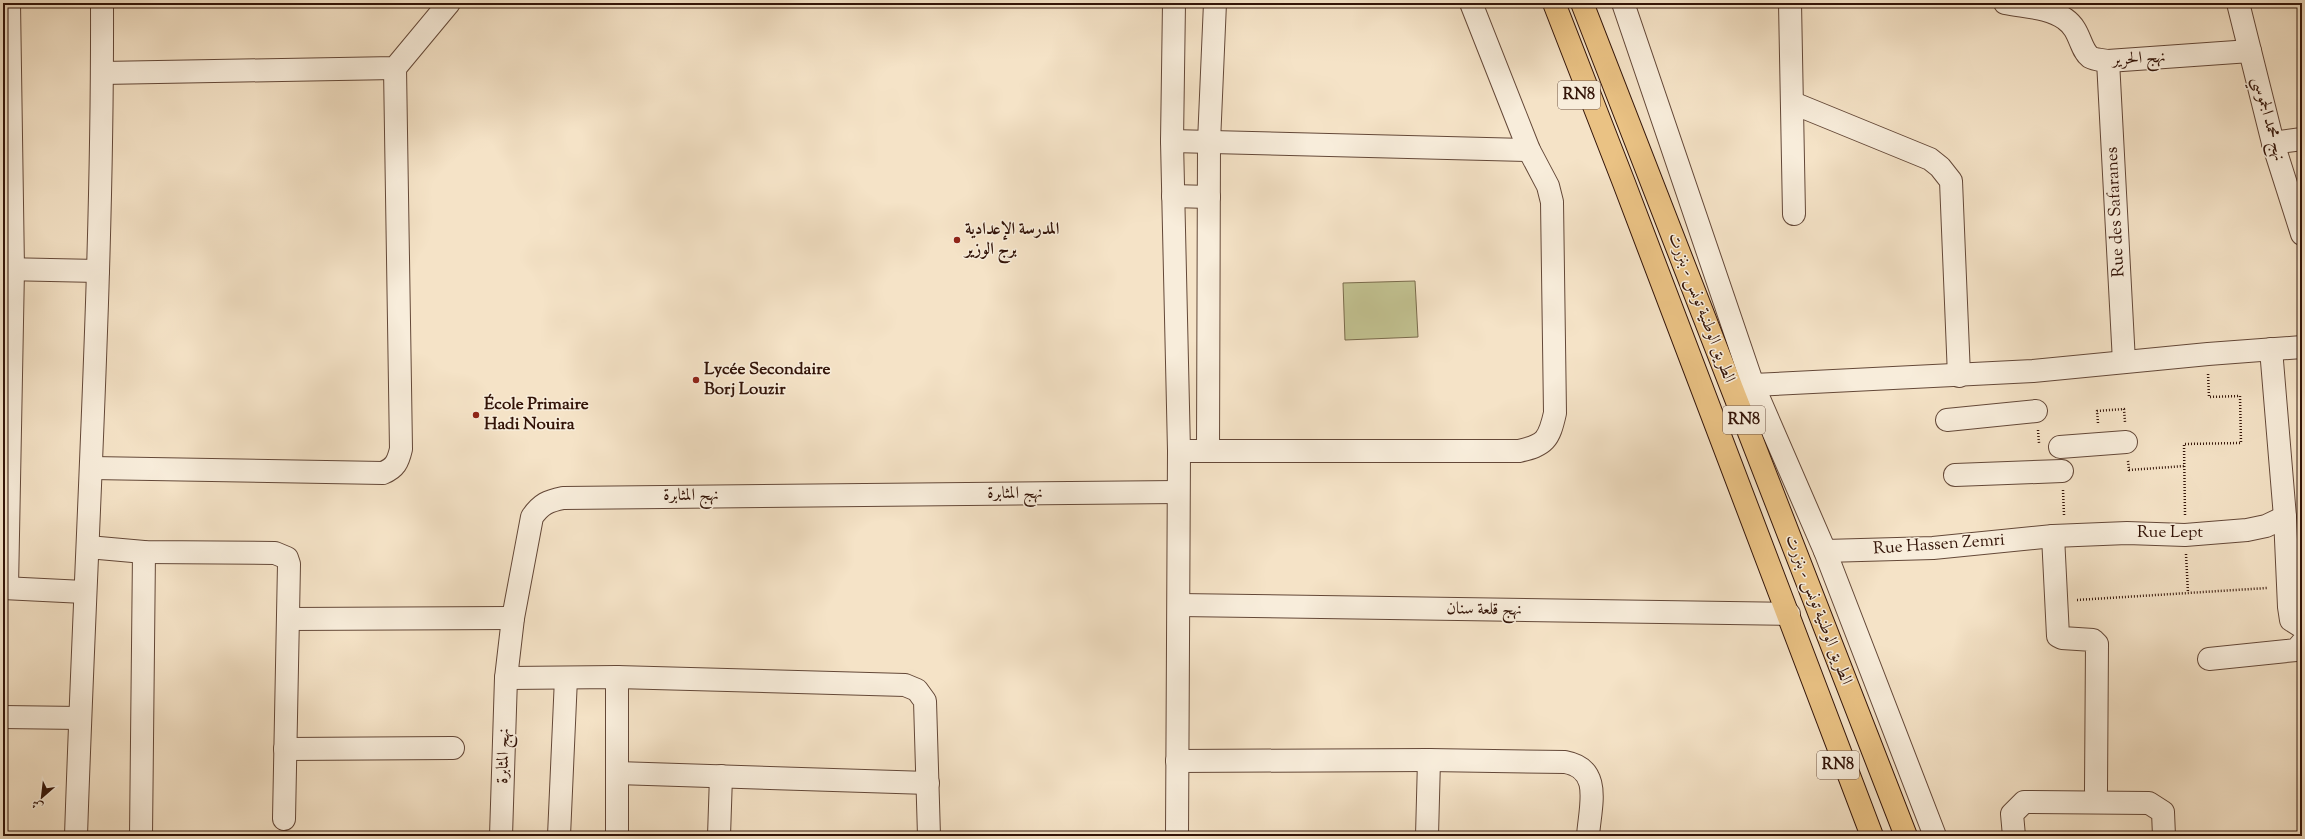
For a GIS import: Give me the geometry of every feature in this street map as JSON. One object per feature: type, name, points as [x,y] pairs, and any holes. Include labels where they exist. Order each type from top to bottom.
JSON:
[{"type":"highway","name":"الطريق الوطنية تونس - بنزرت","points":[[1582,3],[1906,836]]},
{"type":"highway","name":"الطريق الوطنية تونس - بنزرت","points":[[1545,6],[1624,183],[1789,614],[1817,693],[1872,836]]},
{"type":"highway","name":"RN8","points":[[1817,693],[1859,836]]},
{"type":"street","points":[[9,3],[6,46],[8,269],[5,588],[84,592]]},
{"type":"street","points":[[76,836],[84,592],[92,468],[98,271],[102,3]]},
{"type":"street","points":[[92,468],[383,473],[392,469],[399,460],[401,449],[395,68],[449,3]]},
{"type":"street","points":[[1174,3],[1172,141],[1179,451],[1179,605],[1176,761],[1177,836]]},
{"type":"street","points":[[1208,451],[1209,197],[1215,3]]},
{"type":"street","points":[[1179,451],[1519,451],[1539,446],[1551,430],[1555,413],[1552,202],[1548,186],[1529,150],[1471,3]]},
{"type":"street","points":[[1623,3],[1753,385],[1825,551],[1935,836]]},
{"type":"street","points":[[1790,3],[1794,103],[1794,214]]},
{"type":"street","name":"نهج الحرير","points":[[2005,3],[2052,12],[2064,18],[2076,27],[2086,52],[2091,57],[2108,62],[2250,51]]},
{"type":"street","name":"نهج محمد الجموسي","points":[[2238,3],[2273,143],[2302,234]]},
{"type":"street","name":"Rue des Safaranes","points":[[2108,62],[2124,362]]},
{"type":"street","points":[[102,73],[395,68]]},
{"type":"street","points":[[1794,103],[1930,159],[1940,166],[1951,181],[1959,376]]},
{"type":"street","points":[[2273,143],[2302,139]]},
{"type":"street","points":[[1172,141],[1529,150]]},
{"type":"street","points":[[1173,196],[1209,197]]},
{"type":"street","points":[[8,269],[98,271]]},
{"type":"street","points":[[1753,385],[1959,376],[2033,371],[2208,354],[2302,347]]},
{"type":"street","points":[[2271,349],[2284,517],[2287,584],[2291,620],[2302,627]]},
{"type":"street","points":[[1947,420],[2036,411]]},
{"type":"street","points":[[2060,447],[2126,442]]},
{"type":"street","points":[[1955,475],[2062,471]]},
{"type":"street","name":"نهج المثابرة","points":[[501,836],[506,678],[513,618],[532,517],[539,506],[549,501],[563,498],[1178,492]]},
{"type":"street","name":"Rue Lept","points":[[2053,536],[2127,533],[2185,534],[2247,530],[2266,526],[2284,517]]},
{"type":"street","points":[[2053,536],[2060,638],[2093,640],[2097,644],[2096,790]]},
{"type":"street","name":"Rue Hassen Zemri","points":[[1825,551],[1933,548],[2053,536]]},
{"type":"street","points":[[88,547],[144,552],[275,553],[287,558],[290,564],[284,749],[284,818]]},
{"type":"street","points":[[141,836],[144,552]]},
{"type":"street","name":"نهج قلعة سنان","points":[[1179,605],[1789,614]]},
{"type":"street","points":[[288,619],[513,618]]},
{"type":"street","points":[[2209,659],[2296,650],[2302,643]]},
{"type":"street","points":[[506,678],[617,677],[905,686],[917,690],[925,701],[930,836]]},
{"type":"street","points":[[617,677],[617,836]]},
{"type":"street","points":[[559,836],[566,678]]},
{"type":"street","points":[[3,717],[80,718]]},
{"type":"street","points":[[284,749],[453,748]]},
{"type":"street","points":[[1176,761],[1429,760],[1565,762],[1577,764],[1587,772],[1592,784],[1588,836]]},
{"type":"street","points":[[1427,836],[1429,760]]},
{"type":"street","points":[[617,773],[928,783]]},
{"type":"street","points":[[719,836],[721,776]]},
{"type":"street","points":[[2014,836],[2012,814],[2024,802],[2032,802],[2149,803],[2163,812],[2164,836]]},
{"type":"path","points":[[2188,593],[2185,534],[2184,444],[2241,443],[2240,396],[2209,397],[2208,354]]},
{"type":"path","points":[[2057,601],[2188,593],[2232,592],[2287,584]]},
{"type":"green space","points":[[1415,281],[1418,337],[1345,340],[1343,283]]},
{"type":"place","name":"المدرسة الإعدادية برج الوزير","points":[[957,240]]},
{"type":"place","name":"Lycée Secondaire Borj Louzir","points":[[696,380]]},
{"type":"place","name":"École Primaire Hadi Nouira","points":[[476,415]]}]
